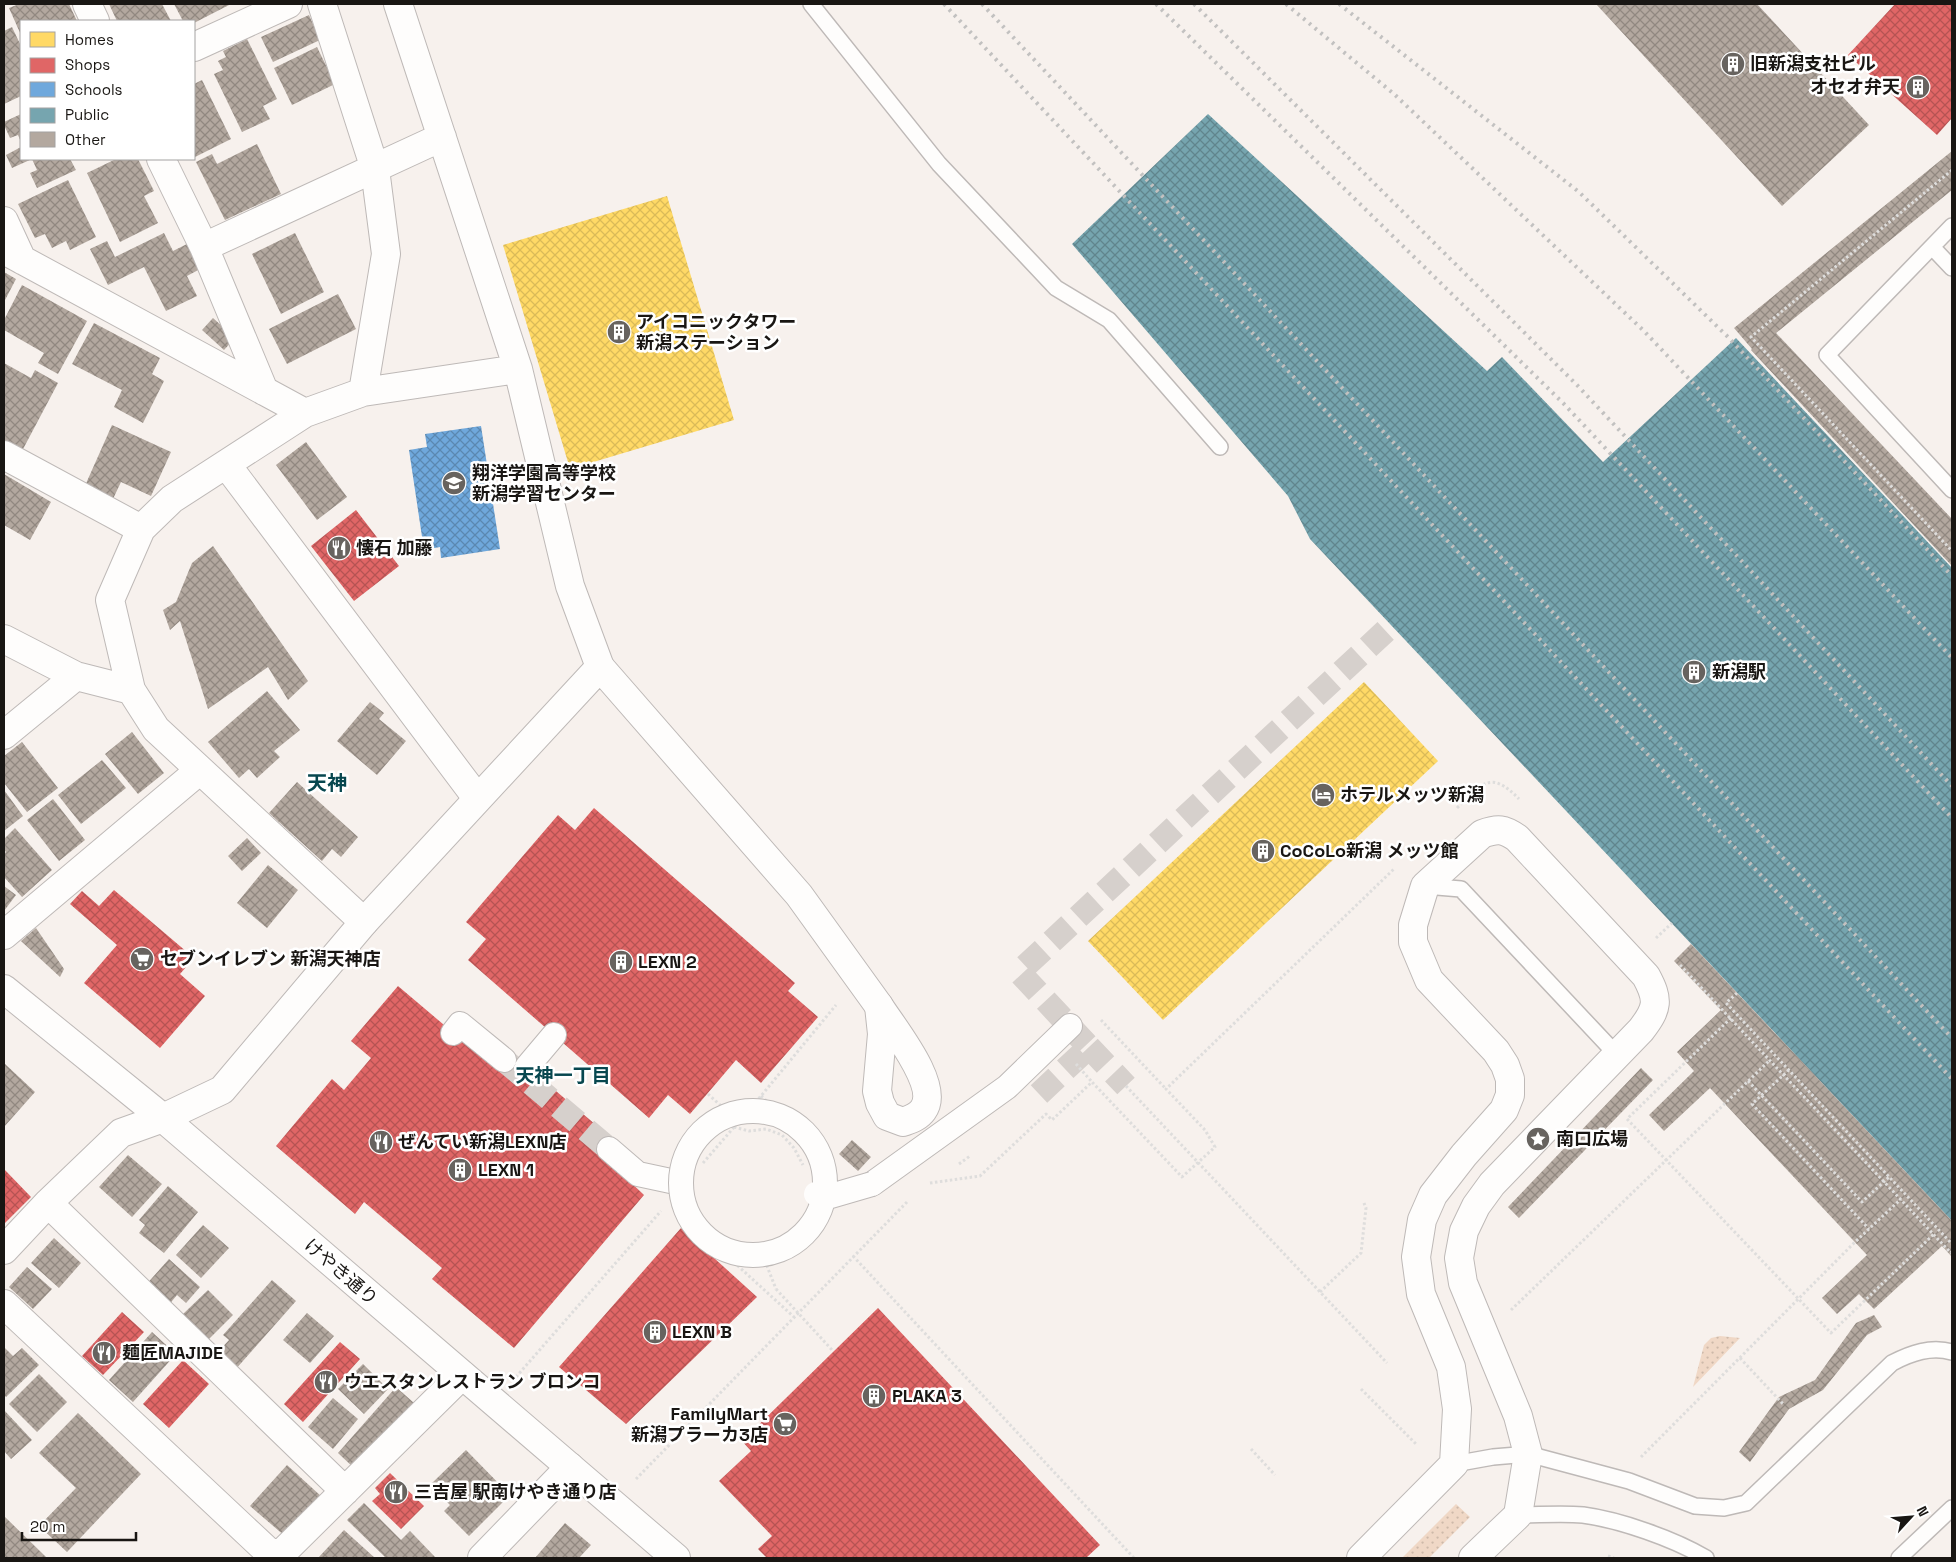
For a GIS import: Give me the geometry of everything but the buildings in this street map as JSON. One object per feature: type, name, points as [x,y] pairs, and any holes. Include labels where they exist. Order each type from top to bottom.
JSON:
[{"type":"street","points":[[87,4],[95,20]]},
{"type":"street","points":[[195,47],[288,4]]},
{"type":"street","points":[[322,4],[375,169],[386,254],[363,392]]},
{"type":"street","points":[[398,4],[518,369],[570,586],[600,667],[799,895],[879,1006]]},
{"type":"street","points":[[204,247],[442,137]]},
{"type":"street","points":[[161,160],[204,247],[264,391]]},
{"type":"street","points":[[4,221],[13,255],[305,413]]},
{"type":"street","points":[[364,922],[156,729],[131,690],[110,600],[141,529],[172,499],[305,413],[363,392],[518,369]]},
{"type":"street","points":[[4,454],[141,529]]},
{"type":"street","points":[[226,464],[477,798]]},
{"type":"street","points":[[4,639],[76,676],[131,690]]},
{"type":"street","points":[[4,1250],[48,1203],[121,1133],[163,1118],[222,1090],[364,922],[600,667]]},
{"type":"street","points":[[4,735],[76,676]]},
{"type":"street","points":[[4,935],[200,770]]},
{"type":"street","points":[[1361,1558],[1454,1464],[1457,1409],[1451,1367],[1421,1294],[1416,1257],[1422,1220],[1433,1195],[1464,1154],[1504,1110],[1510,1095],[1510,1079],[1505,1065],[1496,1051],[1429,980],[1413,942],[1413,925],[1425,886],[1482,834],[1492,830],[1507,831],[1517,838],[1646,976],[1655,992],[1651,1016],[1617,1055],[1492,1184],[1476,1206],[1464,1231],[1459,1258],[1463,1283],[1518,1416],[1528,1454],[1518,1515],[1473,1558]]},
{"type":"street","name":"けやき通り","points":[[4,989],[163,1118],[676,1558]]},
{"type":"street","points":[[453,1032],[460,1024],[504,1060]]},
{"type":"street","points":[[820,1196],[872,1184],[1007,1086],[1070,1026]]},
{"type":"street","points":[[527,1067],[554,1035]]},
{"type":"street","points":[[743,1111],[764,1111],[784,1117],[801,1129],[814,1144],[823,1164],[826,1184],[820,1196],[823,1205],[814,1223],[800,1239],[783,1250],[763,1256],[742,1256],[723,1249],[705,1238],[692,1222],[683,1203],[680,1183],[684,1162],[692,1144],[706,1127],[723,1117],[732,1121],[743,1111]]},
{"type":"street","points":[[610,1149],[638,1174],[680,1183]]},
{"type":"street","points":[[48,1203],[345,1491]]},
{"type":"street","points":[[4,1304],[276,1558],[462,1375]]},
{"type":"street","points":[[482,1558],[570,1467]]},
{"type":"lane","points":[[811,4],[939,164],[1056,288],[1108,320],[1220,447]]},
{"type":"lane","points":[[1952,226],[1933,248],[1827,355],[1952,490]]},
{"type":"lane","points":[[1933,248],[1952,268]]},
{"type":"lane","points":[[1425,886],[1461,889],[1617,1055]]},
{"type":"lane","points":[[1454,1464],[1493,1457],[1528,1454],[1629,1481],[1695,1506],[1724,1508],[1746,1503],[1892,1363],[1907,1355],[1928,1350],[1952,1352]]},
{"type":"lane","points":[[1899,1558],[1952,1508]]},
{"type":"lane","points":[[1518,1515],[1581,1515],[1616,1522],[1691,1550],[1706,1558]]},
{"type":"path","points":[[1952,170],[1751,337],[1952,551]]},
{"type":"path","points":[[1656,938],[1672,923]]},
{"type":"path","points":[[1676,959],[1952,1252]]},
{"type":"path","points":[[1737,993],[1726,1003],[1952,1243]]},
{"type":"path","points":[[1096,1014],[1166,1089]]},
{"type":"path","points":[[1731,1018],[1627,1119],[1831,1333],[1934,1234]]},
{"type":"path","points":[[1508,1312],[1770,1060]]},
{"type":"path","points":[[1789,1070],[1752,1104],[1869,1229]]},
{"type":"path","points":[[1748,1081],[1862,1202],[1889,1177]]},
{"type":"path","points":[[932,1179],[924,1184],[980,1176],[1046,1114],[1052,1120],[1092,1082],[1182,1177],[1198,1162]]},
{"type":"path","points":[[1126,1086],[1387,1363]]},
{"type":"path","points":[[708,1094],[732,1121],[749,1131],[759,1128],[782,1135],[800,1158],[820,1196]]},
{"type":"path","points":[[761,1096],[836,1164]]},
{"type":"path","points":[[957,1165],[965,1161]]},
{"type":"path","points":[[612,1503],[912,1196]]},
{"type":"path","points":[[1641,1458],[1798,1299],[1901,1199]]},
{"type":"path","points":[[1320,1292],[1361,1253],[1366,1208],[1364,1203]]},
{"type":"path","points":[[676,1209],[794,1316]]},
{"type":"path","points":[[763,1256],[776,1289],[833,1351]]},
{"type":"path","points":[[853,1256],[1134,1558]]},
{"type":"path","points":[[1740,1358],[1784,1405]]},
{"type":"path","points":[[1361,1389],[1417,1445]]},
{"type":"path","points":[[1251,1449],[1274,1475]]},
{"type":"path","points":[[1608,1556],[1614,1558]]},
{"type":"shaded area","points":[[1720,1336],[1740,1338],[1693,1387],[1704,1345],[1711,1338]]},
{"type":"shaded area","points":[[1456,1504],[1470,1517],[1429,1558],[1402,1558]]},
{"type":"tunnel","points":[[1039,1094],[1089,1047],[1019,972],[1392,625]]},
{"type":"tunnel","points":[[1089,1047],[1126,1086]]},
{"type":"tunnel","points":[[504,1060],[609,1149]]},
{"type":"railway","points":[[944,4],[1952,1079]]},
{"type":"railway","points":[[982,4],[1952,1038]]},
{"type":"railway","points":[[1156,4],[1564,404],[1952,818]]},
{"type":"railway","points":[[1194,4],[1577,385],[1952,786]]},
{"type":"railway","points":[[1286,4],[1394,94],[1644,331],[1952,658]]},
{"type":"railway","points":[[1339,4],[1579,192],[1727,336],[1952,576]]},
{"type":"place","name":"旧新潟支社ビル","points":[[1733,64]]},
{"type":"place","name":"オセオ弁天","points":[[1918,87]]},
{"type":"place","name":"アイコニックタワー 新潟ステーション","points":[[619,332]]},
{"type":"place","name":"翔洋学園高等学校 新潟学習センター","points":[[454,483]]},
{"type":"place","name":"懐石 加藤","points":[[339,548]]},
{"type":"place","name":"新潟駅","points":[[1694,672]]},
{"type":"place","name":"ホテルメッツ新潟","points":[[1323,795]]},
{"type":"place","name":"CoCoLo新潟 メッツ館","points":[[1263,851]]},
{"type":"place","name":"セブンイレブン 新潟天神店","points":[[142,959]]},
{"type":"place","name":"LEXN 2","points":[[621,962]]},
{"type":"place","name":"南口広場","points":[[1538,1139]]},
{"type":"place","name":"ぜんてい新潟LEXN店","points":[[381,1142]]},
{"type":"place","name":"LEXN 1","points":[[460,1170]]},
{"type":"place","name":"LEXN B","points":[[655,1332]]},
{"type":"place","name":"麺匠MAJIDE","points":[[104,1353]]},
{"type":"place","name":"ウエスタンレストラン ブロンコ","points":[[326,1382]]},
{"type":"place","name":"PLAKA 3","points":[[874,1396]]},
{"type":"place","name":"FamilyMart 新潟プラーカ3店","points":[[785,1424]]},
{"type":"place","name":"三吉屋 駅南けやき通り店","points":[[396,1492]]},
{"type":"district","name":"天神","points":[[327,783]]},
{"type":"district","name":"天神一丁目","points":[[563,1075]]}]
